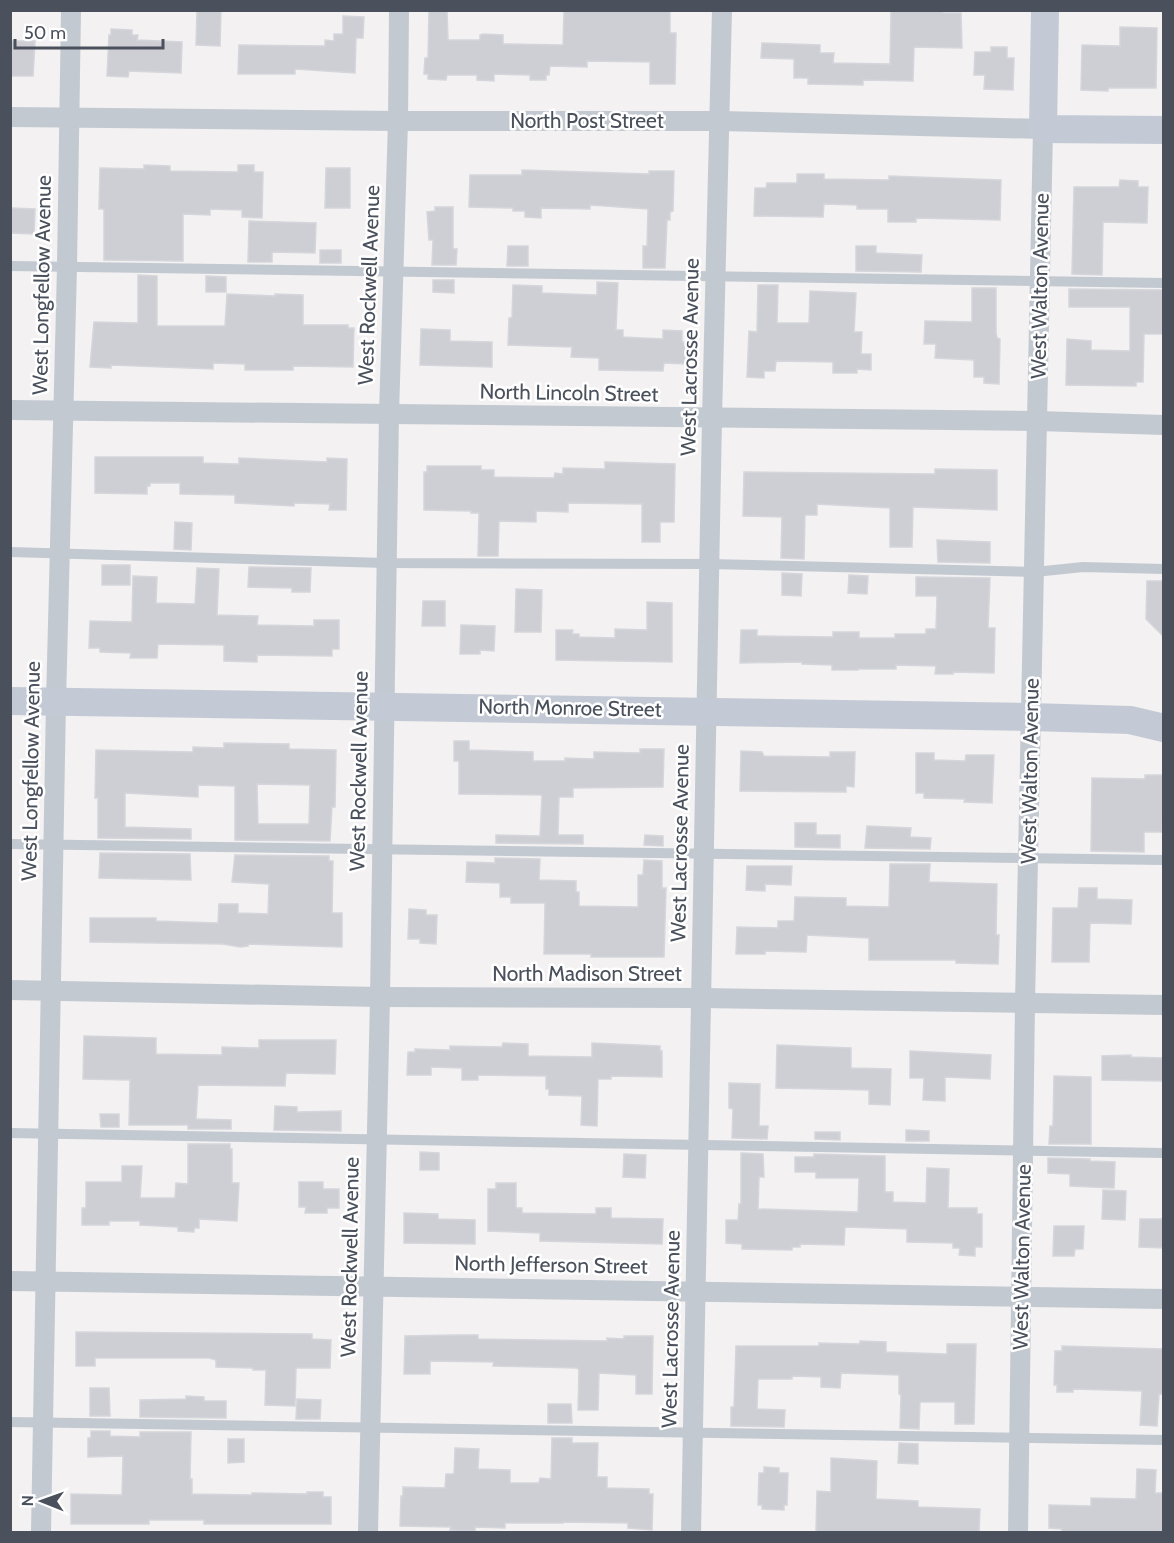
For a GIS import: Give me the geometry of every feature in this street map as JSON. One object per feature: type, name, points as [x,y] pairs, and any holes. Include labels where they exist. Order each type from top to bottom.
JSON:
[{"type":"main road","name":"West Walton Avenue","points":[[1043,129],[1045,10]]},
{"type":"main road","name":"North Post Street","points":[[1043,129],[1164,130]]},
{"type":"main road","name":"North Monroe Street","points":[[10,701],[384,705],[1031,717],[1130,720],[1164,728]]},
{"type":"main road","name":"North Monroe Street","points":[[1130,720],[1164,712]]},
{"type":"street","name":"West Longfellow Avenue","points":[[41,1533],[71,10]]},
{"type":"street","name":"West Rockwell Avenue","points":[[368,1533],[399,10]]},
{"type":"street","name":"West Lacrosse Avenue","points":[[691,1533],[722,10]]},
{"type":"street","name":"North Post Street","points":[[10,117],[398,121],[719,121],[1043,129]]},
{"type":"street","name":"West Walton Avenue","points":[[1018,1533],[1028,858],[1043,129]]},
{"type":"street","name":"North Lincoln Street","points":[[10,410],[1164,425]]},
{"type":"street","name":"North Madison Street","points":[[10,990],[380,997],[702,998],[1164,1005]]},
{"type":"street","name":"North Jefferson Street","points":[[10,1281],[1164,1299]]},
{"type":"lane","points":[[10,266],[1164,283]]},
{"type":"lane","points":[[10,552],[386,563],[710,564],[1035,572],[1083,567],[1164,569]]},
{"type":"lane","points":[[10,844],[1164,860]]},
{"type":"lane","points":[[10,1133],[1164,1153]]},
{"type":"lane","points":[[10,1422],[1164,1440]]},
{"type":"building","points":[[197,10],[221,10],[220,46],[196,45]]},
{"type":"building","points":[[429,10],[447,10],[448,40],[480,40],[480,35],[483,34],[503,35],[503,44],[563,45],[564,10],[670,10],[670,33],[676,33],[675,84],[650,84],[650,62],[587,61],[587,67],[550,66],[546,80],[530,80],[530,75],[494,74],[494,81],[477,80],[477,75],[447,75],[446,80],[428,79],[428,74],[424,74],[425,58],[428,58]]},
{"type":"building","points":[[891,10],[943,10],[943,13],[961,13],[962,48],[914,47],[913,81],[863,80],[863,85],[808,84],[808,78],[794,78],[794,59],[761,58],[762,43],[820,45],[820,53],[834,53],[833,63],[890,64]]},
{"type":"building","points":[[343,16],[364,17],[363,38],[356,38],[355,73],[295,69],[295,74],[238,74],[239,45],[325,46],[325,40],[334,41],[334,34],[343,34]]},
{"type":"building","points":[[1120,27],[1157,28],[1156,88],[1081,90],[1082,45],[1120,46]]},
{"type":"building","points":[[111,29],[132,30],[132,35],[138,35],[137,40],[182,42],[181,73],[129,71],[128,77],[107,76]]},
{"type":"building","points":[[10,41],[35,41],[33,76],[11,76]]},
{"type":"building","points":[[991,47],[1007,47],[1007,58],[1014,58],[1013,90],[984,89],[985,75],[974,75],[975,52],[991,52]]},
{"type":"building","points":[[144,165],[170,166],[170,171],[238,172],[238,165],[254,165],[254,172],[263,172],[262,218],[242,217],[242,210],[210,209],[210,215],[183,214],[183,261],[104,260],[104,209],[99,209],[100,168],[144,169]]},
{"type":"building","points":[[326,168],[350,168],[350,208],[325,208]]},
{"type":"building","points":[[522,170],[649,174],[649,171],[674,171],[673,211],[670,212],[670,220],[667,220],[665,268],[643,268],[643,246],[647,246],[648,209],[590,205],[590,209],[541,208],[541,218],[525,217],[525,211],[513,211],[513,208],[469,207],[470,175],[522,175]]},
{"type":"building","points":[[797,174],[824,174],[824,179],[889,180],[889,176],[1001,180],[1000,220],[916,218],[916,222],[888,222],[888,209],[857,209],[857,205],[824,204],[823,217],[754,216],[755,188],[766,188],[767,183],[797,183]]},
{"type":"building","points":[[1120,180],[1138,181],[1138,187],[1148,187],[1147,223],[1103,222],[1102,275],[1072,274],[1074,187],[1119,187]]},
{"type":"building","points":[[435,207],[453,207],[453,249],[457,249],[456,265],[432,265],[433,240],[429,240],[427,212],[435,211]]},
{"type":"building","points":[[10,208],[35,209],[34,234],[10,233]]},
{"type":"building","points":[[249,221],[316,223],[315,253],[272,252],[272,262],[248,262]]},
{"type":"building","points":[[508,246],[528,246],[528,266],[507,266]]},
{"type":"building","points":[[856,246],[876,246],[876,253],[922,255],[921,272],[856,271]]},
{"type":"building","points":[[320,250],[341,250],[341,263],[320,263]]},
{"type":"building","points":[[138,275],[157,276],[157,326],[225,326],[227,294],[303,295],[303,325],[348,325],[348,328],[354,328],[353,367],[293,366],[293,370],[245,370],[245,364],[213,363],[213,369],[111,365],[111,368],[90,367],[94,322],[138,323]]},
{"type":"building","points":[[206,276],[226,277],[226,292],[206,292]]},
{"type":"building","points":[[433,280],[454,280],[454,293],[433,292]]},
{"type":"building","points":[[597,282],[618,283],[616,330],[623,330],[623,337],[663,339],[663,330],[682,331],[682,342],[686,342],[686,364],[664,363],[663,371],[599,370],[599,358],[571,357],[572,347],[508,345],[513,285],[542,286],[542,293],[597,295]]},
{"type":"building","points":[[758,285],[778,285],[777,323],[809,323],[810,291],[856,293],[854,332],[862,332],[861,354],[871,354],[871,370],[857,369],[857,373],[833,373],[833,362],[776,361],[775,371],[764,371],[764,378],[747,377],[749,331],[757,332]]},
{"type":"building","points":[[972,288],[996,288],[996,333],[997,338],[1000,339],[999,384],[984,383],[984,377],[974,377],[974,360],[935,358],[936,344],[924,344],[925,321],[972,322]]},
{"type":"building","points":[[1069,289],[1164,290],[1164,334],[1144,334],[1143,382],[1136,382],[1136,386],[1066,385],[1067,339],[1091,341],[1091,350],[1130,351],[1130,307],[1069,307]]},
{"type":"building","points":[[421,329],[450,330],[450,341],[492,342],[492,367],[420,365]]},
{"type":"building","points":[[95,457],[203,457],[203,463],[236,464],[239,464],[239,458],[327,462],[327,458],[347,459],[346,510],[329,510],[330,504],[294,503],[294,506],[235,503],[235,495],[180,494],[180,483],[150,483],[150,486],[147,486],[147,494],[95,493]]},
{"type":"building","points":[[605,462],[675,464],[674,522],[660,522],[660,542],[642,542],[642,504],[568,503],[568,512],[536,511],[536,522],[499,521],[498,556],[478,556],[479,513],[424,510],[424,472],[427,472],[427,466],[481,466],[481,470],[494,470],[494,477],[554,478],[555,473],[563,474],[563,468],[605,469]]},
{"type":"building","points":[[935,469],[997,470],[997,510],[913,507],[912,547],[890,547],[890,508],[817,504],[817,515],[805,515],[804,559],[781,558],[782,517],[743,516],[744,472],[935,474]]},
{"type":"building","points":[[175,522],[192,523],[191,550],[174,549]]},
{"type":"building","points":[[937,540],[990,542],[990,563],[938,562]]},
{"type":"building","points":[[102,565],[130,565],[130,585],[102,585]]},
{"type":"building","points":[[249,567],[311,568],[310,592],[292,592],[292,588],[248,587]]},
{"type":"building","points":[[197,568],[219,569],[217,615],[258,616],[257,625],[314,626],[314,620],[339,620],[339,649],[332,649],[332,656],[257,655],[257,662],[224,661],[224,645],[158,644],[157,658],[130,658],[131,653],[100,652],[100,648],[89,648],[90,621],[132,622],[133,576],[157,577],[156,603],[195,604]]},
{"type":"building","points":[[782,573],[802,574],[801,596],[782,595]]},
{"type":"building","points":[[849,575],[868,576],[867,594],[848,593]]},
{"type":"building","points":[[916,577],[990,578],[988,628],[995,628],[994,673],[935,674],[936,666],[896,665],[896,669],[832,670],[832,665],[802,664],[802,662],[740,663],[741,630],[757,630],[757,636],[833,637],[833,632],[859,632],[859,638],[895,638],[895,634],[926,634],[926,629],[936,629],[937,596],[916,596]]},
{"type":"building","points":[[1147,581],[1164,581],[1164,637],[1146,619]]},
{"type":"building","points":[[516,589],[542,590],[541,632],[515,632]]},
{"type":"building","points":[[423,601],[445,601],[445,626],[422,626]]},
{"type":"building","points":[[647,602],[672,603],[672,662],[556,660],[556,630],[573,630],[572,634],[579,634],[579,637],[615,638],[615,629],[647,630]]},
{"type":"building","points":[[461,625],[495,626],[494,651],[480,650],[480,654],[460,654]]},
{"type":"building","points":[[454,741],[469,741],[469,750],[533,752],[533,761],[565,761],[565,758],[594,759],[594,752],[640,753],[640,749],[664,749],[663,787],[573,788],[573,797],[559,797],[558,835],[583,835],[583,844],[496,843],[496,835],[540,836],[542,795],[459,794],[459,761],[454,761]]},
{"type":"building","points":[[224,743],[289,744],[289,749],[336,750],[335,807],[332,807],[330,841],[235,840],[235,786],[198,785],[198,797],[125,793],[125,827],[191,829],[191,839],[98,838],[98,798],[95,798],[96,750],[193,752],[193,747],[224,748]],"holes":[[[257,784],[310,785],[309,824],[258,824]]]},
{"type":"building","points":[[741,751],[762,752],[764,756],[830,757],[830,752],[855,752],[854,787],[846,786],[846,792],[740,791]]},
{"type":"building","points":[[916,753],[934,753],[934,760],[965,761],[966,755],[994,755],[992,803],[964,802],[965,799],[924,798],[924,793],[916,793]]},
{"type":"building","points":[[1145,775],[1164,775],[1162,832],[1144,832],[1144,852],[1091,851],[1092,778],[1145,779]]},
{"type":"building","points":[[795,823],[816,823],[816,835],[840,835],[840,848],[795,847]]},
{"type":"building","points":[[867,826],[911,828],[910,837],[931,838],[930,849],[865,848]]},
{"type":"building","points":[[645,835],[663,836],[663,846],[644,845]]},
{"type":"building","points":[[100,853],[190,854],[191,880],[99,878]]},
{"type":"building","points":[[235,855],[329,856],[329,861],[333,861],[332,913],[342,913],[342,947],[248,944],[248,946],[240,947],[223,944],[90,942],[90,918],[156,918],[156,921],[218,923],[219,904],[238,904],[238,913],[268,914],[269,884],[232,882]]},
{"type":"building","points":[[495,858],[540,859],[539,880],[576,881],[579,906],[638,907],[638,875],[643,875],[644,860],[662,861],[662,888],[666,888],[664,957],[591,957],[591,954],[544,954],[545,903],[511,903],[511,897],[500,897],[500,883],[466,882],[467,862],[495,863]]},
{"type":"building","points":[[890,864],[930,864],[929,882],[997,884],[998,964],[956,963],[956,960],[869,960],[869,938],[807,935],[806,952],[765,951],[765,954],[736,954],[737,927],[778,928],[778,921],[794,921],[795,897],[846,898],[846,906],[889,907]]},
{"type":"building","points":[[747,866],[792,866],[791,885],[765,884],[765,891],[746,890]]},
{"type":"building","points":[[1079,888],[1097,888],[1097,899],[1132,900],[1131,924],[1090,923],[1089,962],[1052,962],[1053,908],[1078,908]]},
{"type":"building","points":[[409,909],[426,910],[426,915],[437,915],[436,944],[420,943],[420,939],[408,939]]},
{"type":"building","points":[[84,1036],[156,1038],[156,1054],[222,1055],[222,1047],[259,1048],[259,1040],[336,1040],[335,1074],[286,1073],[285,1086],[198,1085],[196,1119],[231,1120],[231,1129],[188,1129],[188,1125],[129,1125],[130,1080],[83,1079]]},
{"type":"building","points":[[503,1043],[528,1044],[528,1056],[592,1057],[592,1043],[660,1046],[662,1077],[611,1076],[611,1079],[598,1079],[597,1126],[581,1125],[582,1096],[549,1095],[549,1089],[546,1089],[546,1076],[478,1075],[478,1080],[462,1080],[462,1068],[431,1067],[431,1075],[407,1075],[408,1052],[415,1052],[415,1049],[450,1050],[450,1046],[502,1047]]},
{"type":"building","points":[[777,1045],[851,1048],[851,1068],[891,1069],[890,1105],[869,1104],[869,1090],[776,1088]]},
{"type":"building","points":[[910,1051],[991,1055],[990,1079],[945,1077],[945,1101],[923,1100],[924,1078],[910,1078]]},
{"type":"building","points":[[1131,1055],[1131,1057],[1164,1058],[1164,1081],[1102,1080],[1102,1056]]},
{"type":"building","points":[[1054,1076],[1091,1077],[1091,1144],[1049,1144],[1050,1126],[1053,1126]]},
{"type":"building","points":[[729,1083],[760,1084],[759,1126],[768,1126],[767,1139],[732,1138],[733,1109],[729,1108]]},
{"type":"building","points":[[275,1106],[297,1107],[297,1112],[341,1111],[341,1131],[274,1130]]},
{"type":"building","points":[[100,1114],[119,1114],[119,1127],[101,1127]]},
{"type":"building","points":[[906,1130],[929,1131],[929,1141],[906,1141]]},
{"type":"building","points":[[815,1132],[840,1132],[840,1140],[815,1139]]},
{"type":"building","points":[[188,1144],[230,1144],[232,1183],[239,1183],[237,1221],[199,1219],[199,1228],[194,1228],[194,1232],[178,1231],[178,1227],[140,1225],[140,1221],[109,1221],[109,1225],[82,1225],[82,1208],[86,1208],[86,1182],[122,1182],[122,1166],[142,1166],[140,1198],[175,1198],[176,1183],[188,1184]]},
{"type":"building","points":[[420,1152],[439,1153],[439,1170],[420,1170]]},
{"type":"building","points":[[741,1153],[763,1154],[764,1177],[759,1177],[758,1209],[858,1212],[859,1178],[816,1178],[816,1172],[795,1172],[795,1157],[814,1157],[814,1154],[885,1156],[885,1192],[893,1192],[893,1202],[926,1203],[927,1168],[949,1169],[948,1208],[977,1208],[977,1214],[982,1214],[982,1247],[975,1247],[975,1256],[959,1255],[960,1248],[953,1248],[953,1243],[907,1242],[907,1229],[845,1227],[844,1245],[800,1244],[800,1247],[792,1247],[792,1250],[742,1249],[742,1244],[726,1243],[726,1220],[738,1220],[739,1204],[741,1204]]},
{"type":"building","points":[[624,1154],[646,1155],[645,1178],[623,1177]]},
{"type":"building","points":[[1048,1158],[1115,1162],[1114,1188],[1070,1186],[1070,1174],[1048,1173]]},
{"type":"building","points":[[299,1182],[323,1182],[323,1189],[339,1189],[339,1208],[327,1208],[327,1213],[305,1213],[306,1207],[299,1207]]},
{"type":"building","points":[[496,1183],[516,1183],[516,1208],[522,1208],[522,1213],[596,1214],[596,1208],[611,1208],[611,1218],[663,1219],[662,1244],[540,1241],[540,1233],[488,1231],[488,1189],[496,1189]]},
{"type":"building","points":[[1103,1190],[1126,1191],[1125,1220],[1102,1219]]},
{"type":"building","points":[[404,1213],[438,1214],[438,1219],[475,1220],[475,1244],[404,1243]]},
{"type":"building","points":[[1140,1219],[1164,1219],[1164,1248],[1139,1247]]},
{"type":"building","points":[[1054,1226],[1084,1226],[1083,1249],[1075,1249],[1074,1256],[1053,1256]]},
{"type":"building","points":[[76,1332],[312,1334],[312,1339],[331,1340],[330,1368],[296,1368],[295,1406],[265,1405],[266,1370],[216,1367],[216,1360],[209,1358],[95,1358],[95,1366],[76,1366]]},
{"type":"building","points":[[478,1335],[478,1339],[607,1341],[607,1338],[624,1339],[624,1336],[653,1336],[652,1394],[636,1394],[636,1375],[599,1373],[598,1410],[578,1410],[579,1370],[577,1368],[493,1366],[494,1362],[430,1361],[430,1374],[404,1374],[405,1336]]},
{"type":"building","points":[[860,1341],[886,1342],[886,1352],[947,1354],[947,1344],[976,1344],[974,1424],[955,1424],[955,1402],[920,1402],[919,1429],[900,1428],[899,1375],[841,1373],[840,1388],[821,1387],[821,1377],[792,1376],[792,1379],[758,1379],[757,1409],[785,1410],[784,1427],[731,1426],[731,1407],[734,1407],[736,1346],[819,1346],[819,1343],[860,1344]]},
{"type":"building","points":[[1062,1346],[1164,1349],[1164,1394],[1159,1394],[1157,1426],[1140,1425],[1142,1391],[1073,1389],[1073,1392],[1057,1392],[1057,1385],[1054,1385],[1055,1351],[1062,1351]]},
{"type":"building","points":[[90,1388],[109,1388],[110,1416],[90,1416]]},
{"type":"building","points":[[186,1396],[204,1397],[204,1401],[226,1401],[226,1418],[140,1417],[140,1400],[186,1399]]},
{"type":"building","points":[[297,1399],[321,1400],[320,1419],[296,1419]]},
{"type":"building","points":[[548,1404],[571,1404],[572,1423],[548,1423]]},
{"type":"building","points":[[91,1431],[110,1431],[110,1436],[140,1437],[140,1432],[191,1432],[192,1494],[252,1495],[252,1493],[323,1492],[323,1497],[331,1497],[331,1524],[204,1524],[204,1520],[149,1520],[149,1524],[71,1524],[71,1494],[122,1495],[123,1456],[88,1457],[88,1438],[91,1438]]},
{"type":"building","points":[[552,1438],[572,1438],[572,1443],[598,1443],[597,1477],[607,1477],[607,1488],[649,1489],[649,1494],[653,1494],[652,1530],[628,1528],[628,1523],[505,1523],[505,1528],[475,1527],[475,1531],[450,1530],[451,1527],[400,1526],[403,1487],[445,1488],[446,1474],[454,1474],[455,1448],[479,1449],[478,1469],[510,1470],[510,1483],[539,1483],[540,1478],[551,1479]]},
{"type":"building","points":[[228,1439],[244,1439],[244,1462],[228,1463]]},
{"type":"building","points":[[899,1443],[918,1444],[918,1464],[898,1463]]},
{"type":"building","points":[[831,1458],[877,1461],[876,1499],[918,1501],[918,1507],[980,1509],[979,1533],[816,1532],[817,1491],[831,1492]]},
{"type":"building","points":[[764,1467],[779,1468],[779,1473],[788,1473],[787,1505],[784,1505],[784,1510],[762,1509],[762,1505],[758,1505],[759,1473],[764,1473]]},
{"type":"building","points":[[1137,1469],[1156,1470],[1155,1493],[1164,1493],[1164,1533],[1062,1533],[1062,1529],[1049,1528],[1049,1505],[1091,1506],[1091,1498],[1136,1499]]}]
